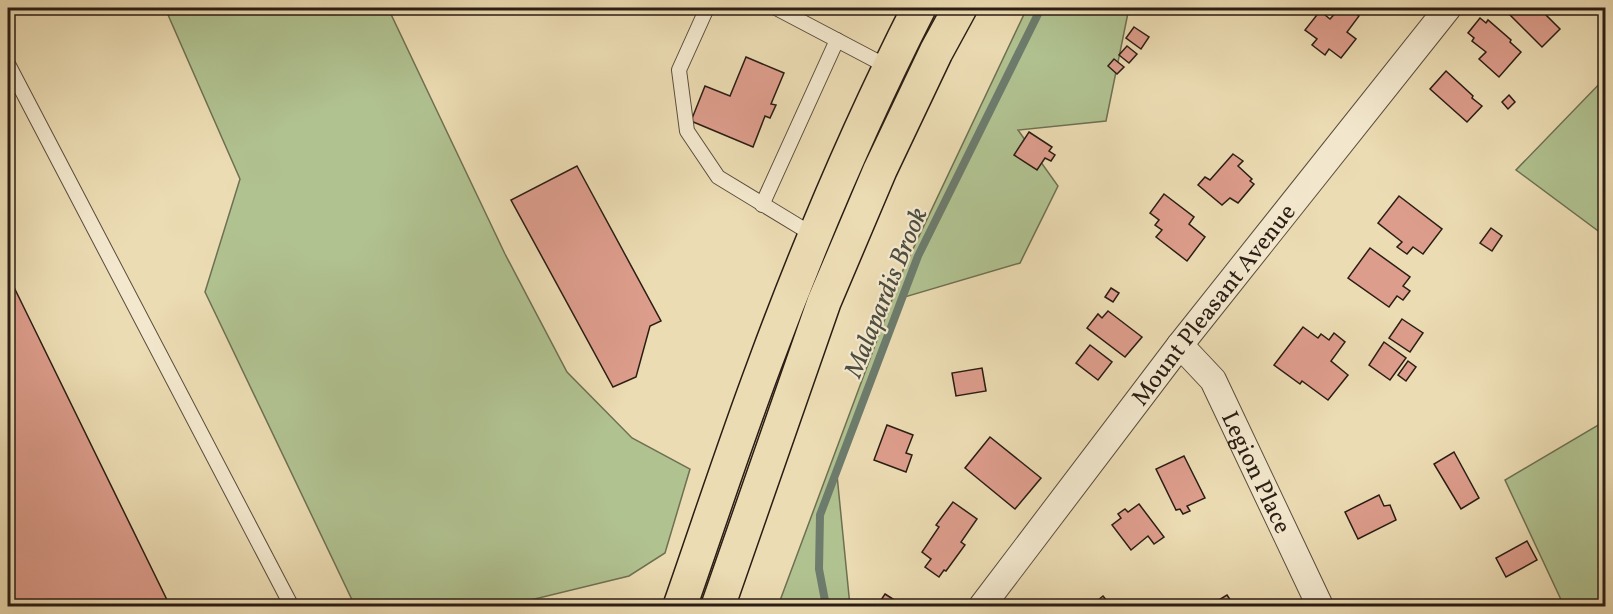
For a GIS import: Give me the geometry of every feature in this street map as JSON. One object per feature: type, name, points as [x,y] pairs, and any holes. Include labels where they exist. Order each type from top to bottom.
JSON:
[{"type":"main road","points":[[680,606],[763,367],[814,236],[919,8]]},
{"type":"main road","points":[[717,606],[824,302],[880,170],[936,52],[960,8]]},
{"type":"street","name":"Mount Pleasant Avenue","points":[[982,606],[1180,345],[1448,8]]},
{"type":"street","name":"Legion Place","points":[[1180,345],[1213,380],[1320,606]]},
{"type":"lane","points":[[707,8],[679,70],[687,131],[718,177],[814,236]]},
{"type":"lane","points":[[776,8],[890,68]]},
{"type":"lane","points":[[762,205],[837,40]]},
{"type":"lane","points":[[8,64],[285,594],[294,606]]},
{"type":"green space","points":[[165,8],[388,8],[505,254],[567,372],[632,438],[690,469],[665,553],[629,576],[506,606],[355,606],[205,292],[240,179]]},
{"type":"green space","points":[[1027,8],[1129,8],[1106,121],[1018,130],[1058,186],[1020,263],[901,298],[837,475],[850,606],[778,606],[903,270]]},
{"type":"green space","points":[[1605,78],[1605,236],[1516,170]]},
{"type":"green space","points":[[1605,421],[1605,606],[1564,606],[1505,480]]},
{"type":"building","points":[[1340,8],[1349,8],[1359,16],[1347,32],[1356,39],[1341,58],[1329,49],[1325,55],[1312,45],[1317,39],[1305,30],[1320,11],[1330,19]]},
{"type":"building","points":[[1503,8],[1542,8],[1560,29],[1542,47]]},
{"type":"building","points":[[1480,18],[1486,23],[1488,20],[1521,52],[1499,77],[1479,59],[1486,52],[1472,41],[1474,38],[1468,33]]},
{"type":"building","points":[[1134,27],[1149,37],[1141,49],[1126,38]]},
{"type":"building","points":[[1127,46],[1137,54],[1129,63],[1119,55]]},
{"type":"building","points":[[746,57],[784,73],[771,104],[776,105],[770,118],[765,116],[753,147],[691,121],[705,86],[730,96]]},
{"type":"building","points":[[1114,59],[1124,67],[1117,74],[1108,66]]},
{"type":"building","points":[[1446,71],[1482,106],[1467,122],[1430,89]]},
{"type":"building","points":[[1509,95],[1515,102],[1508,109],[1502,102]]},
{"type":"building","points":[[1029,132],[1052,147],[1049,151],[1055,155],[1051,161],[1045,158],[1037,170],[1014,155]]},
{"type":"building","points":[[1233,154],[1243,161],[1238,166],[1252,179],[1250,181],[1254,184],[1238,203],[1230,198],[1222,205],[1198,185],[1205,177],[1210,180]]},
{"type":"building","points":[[577,166],[661,321],[650,326],[636,377],[613,387],[511,200]]},
{"type":"building","points":[[1164,194],[1194,217],[1189,224],[1205,237],[1187,261],[1156,237],[1162,230],[1155,225],[1159,220],[1150,213]]},
{"type":"building","points":[[1399,196],[1442,229],[1423,254],[1413,247],[1407,254],[1397,247],[1402,242],[1378,223]]},
{"type":"building","points":[[1491,228],[1502,236],[1492,251],[1480,243]]},
{"type":"building","points":[[1370,248],[1410,277],[1403,286],[1410,291],[1403,300],[1397,296],[1389,307],[1348,278]]},
{"type":"building","points":[[8,275],[170,606],[8,606]]},
{"type":"building","points":[[1111,288],[1119,293],[1113,302],[1105,297]]},
{"type":"building","points":[[1108,311],[1142,337],[1125,357],[1087,328],[1098,314],[1102,318]]},
{"type":"building","points":[[1402,319],[1423,333],[1410,352],[1389,338]]},
{"type":"building","points":[[1303,327],[1318,338],[1321,334],[1329,340],[1334,333],[1345,342],[1331,361],[1348,375],[1328,400],[1302,381],[1300,384],[1274,365]]},
{"type":"building","points":[[1384,342],[1406,358],[1390,380],[1369,365]]},
{"type":"building","points":[[1090,345],[1112,362],[1098,380],[1076,363]]},
{"type":"building","points":[[1408,361],[1416,367],[1406,381],[1398,375]]},
{"type":"building","points":[[982,368],[986,391],[956,396],[952,373]]},
{"type":"building","points":[[887,425],[913,435],[906,453],[912,455],[906,472],[874,460]]},
{"type":"building","points":[[990,437],[1041,478],[1015,509],[965,468]]},
{"type":"building","points":[[1454,452],[1479,498],[1461,509],[1434,464]]},
{"type":"building","points":[[1184,456],[1205,498],[1187,506],[1190,511],[1183,514],[1180,509],[1176,510],[1156,469]]},
{"type":"building","points":[[1379,495],[1384,506],[1390,505],[1396,520],[1358,539],[1345,512]]},
{"type":"building","points":[[953,502],[977,519],[961,542],[965,545],[939,577],[925,567],[931,559],[922,552],[939,527],[936,525]]},
{"type":"building","points":[[1139,504],[1164,537],[1154,544],[1148,536],[1131,550],[1112,525],[1121,518],[1118,514],[1125,509],[1128,512]]},
{"type":"building","points":[[1527,541],[1537,560],[1506,577],[1496,558]]},
{"type":"building","points":[[885,594],[896,601],[892,606],[877,606]]},
{"type":"building","points":[[1227,595],[1233,604],[1220,606],[1217,601]]},
{"type":"building","points":[[1103,596],[1111,606],[1091,606]]},
{"type":"waterway","name":"Malapardis Brook","points":[[826,606],[819,569],[820,515],[918,256],[1041,8]]}]
